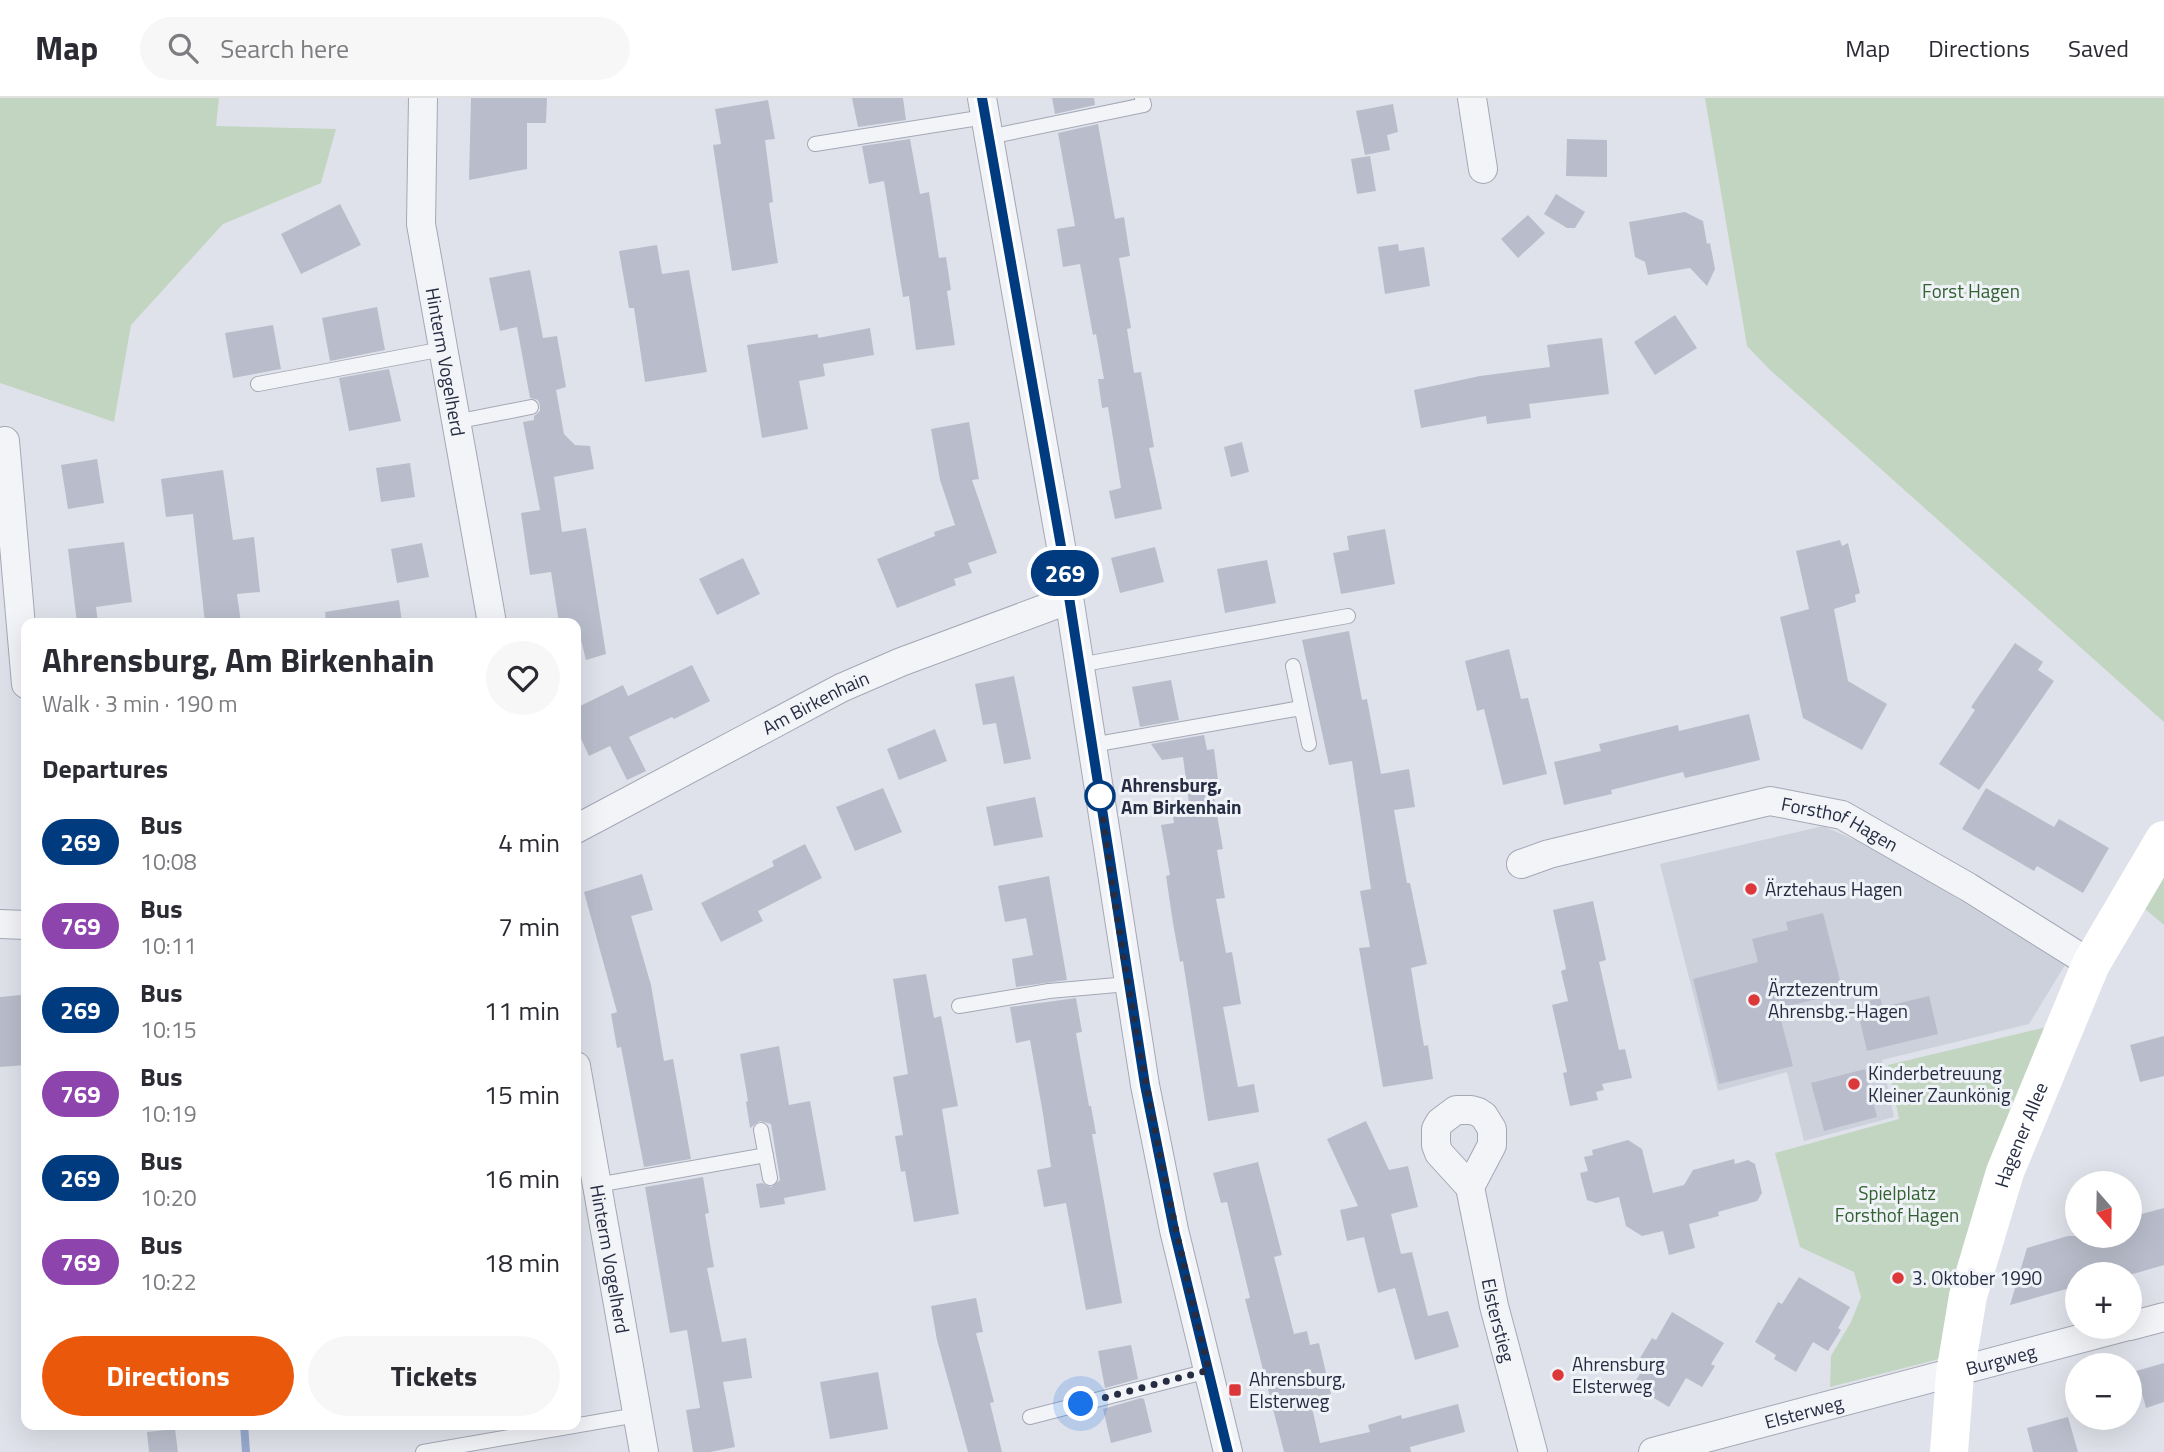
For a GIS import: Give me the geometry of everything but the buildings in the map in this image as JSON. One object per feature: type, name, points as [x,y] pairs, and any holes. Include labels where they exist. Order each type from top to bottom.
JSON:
[{"type":"street","name":"Hinterm Vogelherd","points":[[423,98],[421,224],[491,618]]},
{"type":"street","points":[[1472,98],[1483,169]]},
{"type":"street","points":[[985,117],[1062,552],[1145,1085],[1174,1230],[1228,1452]]},
{"type":"street","points":[[5,440],[21,626]]},
{"type":"street","name":"Am Birkenhain","points":[[581,826],[841,688],[901,662],[1068,600]]},
{"type":"street","name":"Forsthof Hagen","points":[[1521,864],[1549,854],[1770,802],[1842,815],[1968,887],[2091,964]]},
{"type":"street","name":"Hagener Allee","points":[[1949,1452],[1955,1374],[1970,1288],[2005,1172],[2091,964],[2164,840]]},
{"type":"street","points":[[0,924],[21,925]]},
{"type":"street","name":"Hinterm Vogelherd","points":[[582,1139],[597,1185],[644,1452]]},
{"type":"street","name":"Elsterstieg","points":[[1470,1187],[1491,1293],[1533,1452]]},
{"type":"street","name":"Burgweg","points":[[2142,1323],[2164,1317]]},
{"type":"street","name":"Burgweg","points":[[1955,1374],[2082,1339]]},
{"type":"street","name":"Elsterweg","points":[[1653,1452],[1955,1374]]},
{"type":"lane","points":[[815,144],[985,117],[1144,105],[1142,98]]},
{"type":"lane","points":[[258,384],[443,349]]},
{"type":"lane","points":[[455,422],[531,407]]},
{"type":"lane","points":[[1079,665],[1348,616]]},
{"type":"lane","points":[[1293,666],[1309,744]]},
{"type":"lane","points":[[1091,745],[1301,708]]},
{"type":"lane","points":[[959,1006],[1049,991],[1128,984]]},
{"type":"lane","points":[[761,1130],[770,1178]]},
{"type":"lane","points":[[597,1185],[766,1155]]},
{"type":"lane","points":[[1030,1417],[1209,1370]]},
{"type":"lane","points":[[581,1425],[637,1415]]},
{"type":"lane","points":[[423,1452],[550,1430]]},
{"type":"shaded area","points":[[1823,826],[1880,851],[2065,965],[2029,1024],[1882,1060],[1894,1117],[1804,1141],[1787,1072],[1718,1091],[1660,864]]},
{"type":"green space","points":[[0,98],[219,98],[216,126],[336,129],[321,183],[223,224],[131,325],[114,422],[0,383]]},
{"type":"green space","name":"Forst Hagen","points":[[1705,98],[2164,98],[2164,722],[1769,369],[1747,346]]},
{"type":"green space","points":[[2164,859],[2164,925],[2138,903]]},
{"type":"green space","name":"Spielplatz Forsthof Hagen","points":[[2055,1025],[1943,1358],[1830,1387],[1831,1356],[1851,1322],[1861,1297],[1854,1272],[1800,1247],[1775,1153],[1899,1119],[1888,1065]]},
{"type":"waterway","points":[[244,1430],[246,1452]]},
{"type":"bus line","name":"269","points":[[982,98],[1062,552],[1145,1085],[1174,1230],[1228,1452]]},
{"type":"place","name":"Ahrensburg, Am Birkenhain","points":[[1100,796]]},
{"type":"place","name":"Ärztehaus Hagen","points":[[1751,889]]},
{"type":"place","name":"Ärztezentrum Ahrensbg.-Hagen","points":[[1754,1000]]},
{"type":"place","name":"Kinderbetreuung Kleiner Zaunkönig","points":[[1854,1084]]},
{"type":"place","name":"3. Oktober 1990","points":[[1898,1278]]},
{"type":"place","name":"Ahrensburg Elsterweg","points":[[1558,1375]]},
{"type":"place","name":"Ahrensburg, Elsterweg","points":[[1235,1390]]},
{"type":"route","points":[[1081,1404],[1209,1370],[1174,1230],[1145,1085],[1100,796]]}]
